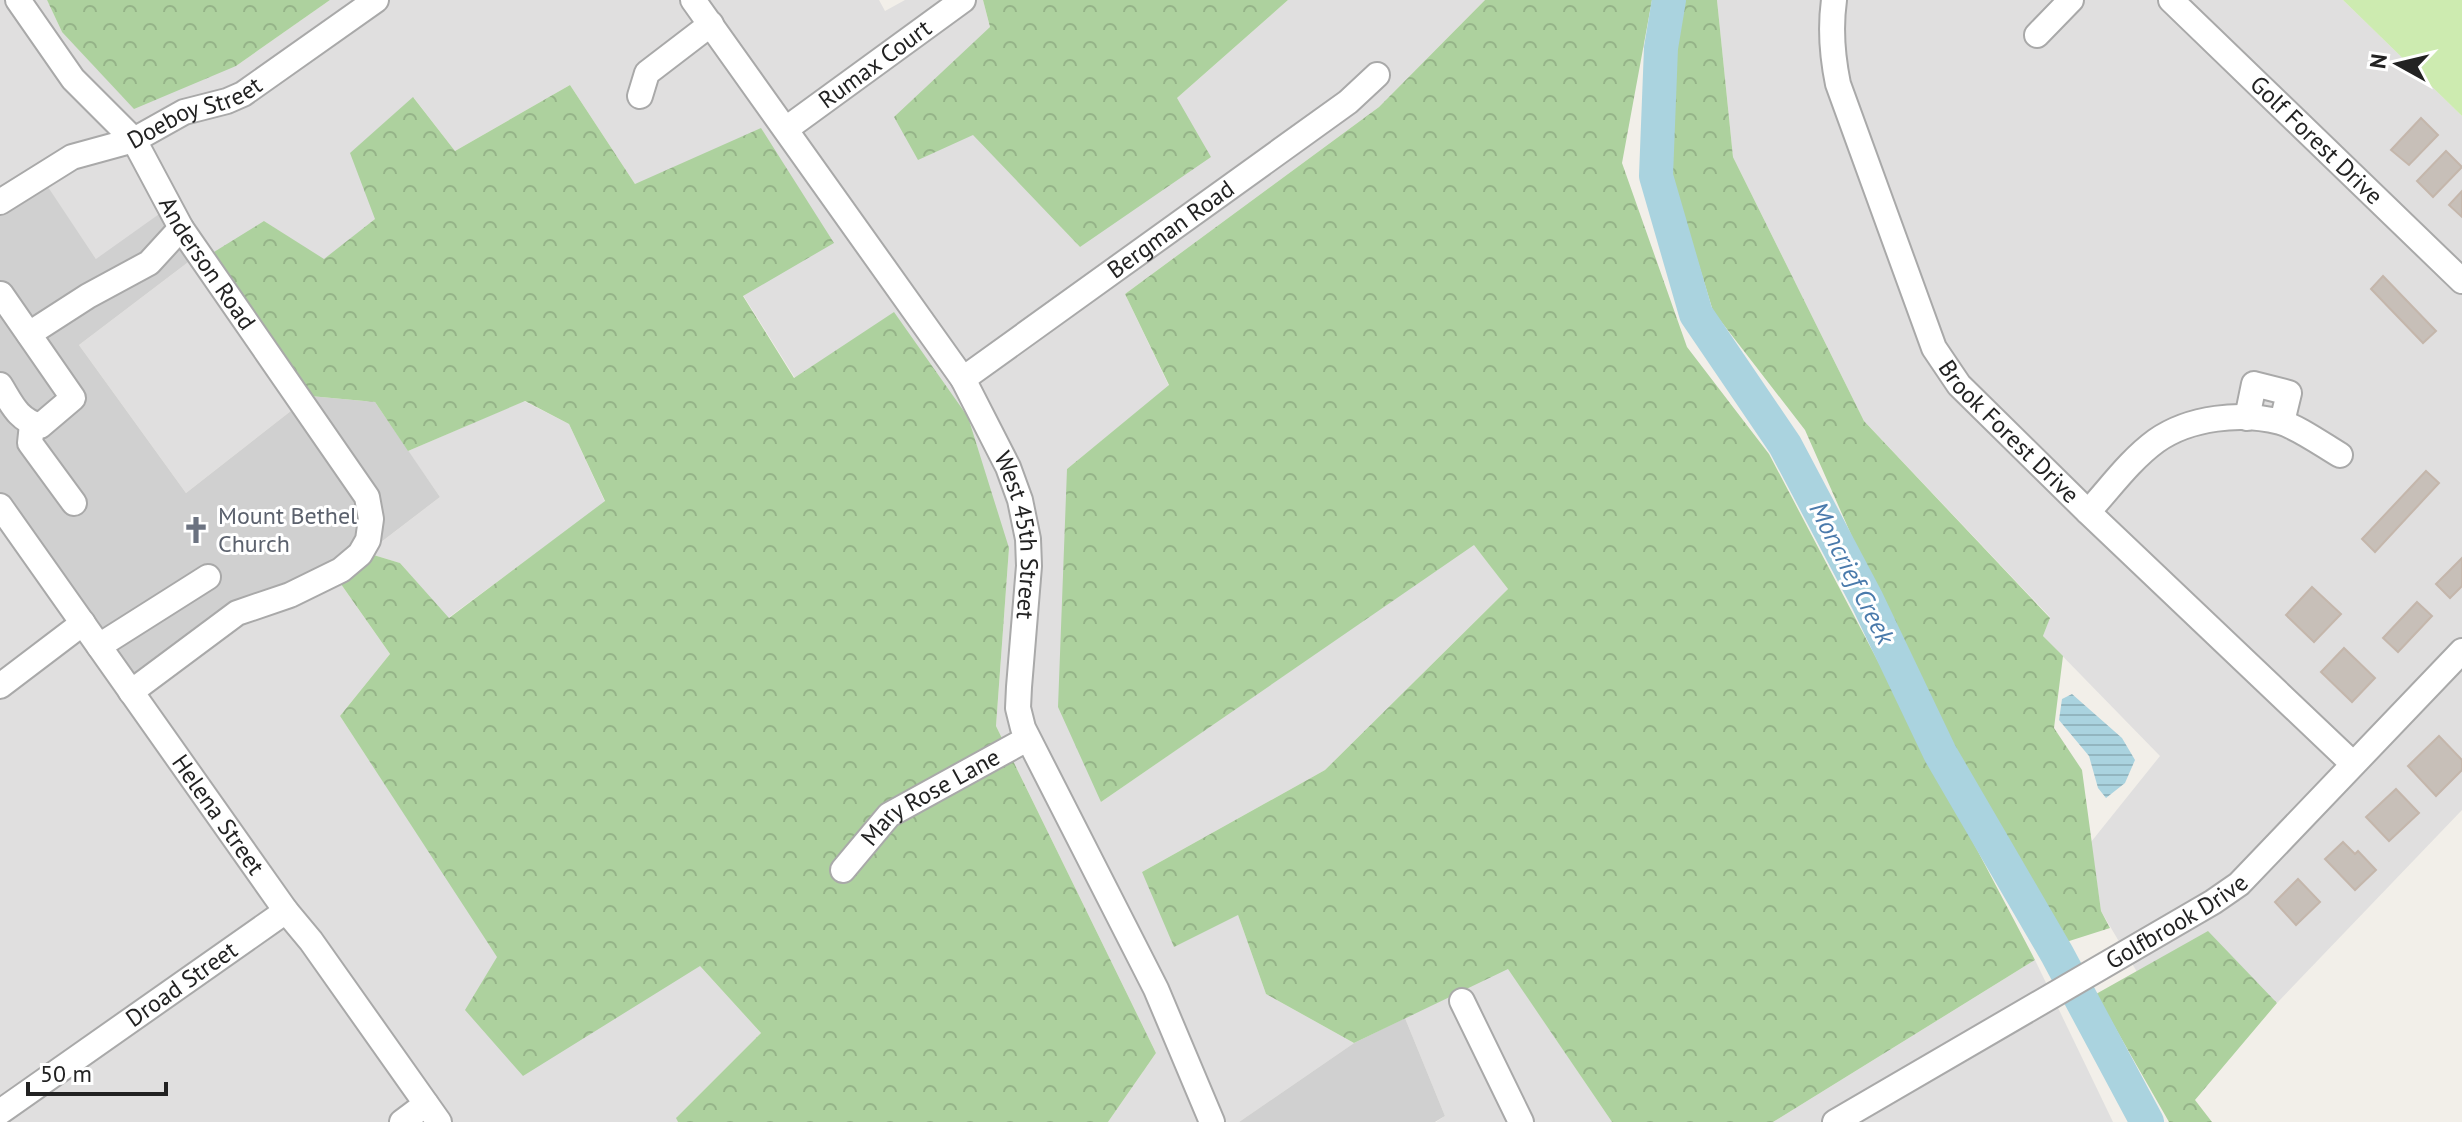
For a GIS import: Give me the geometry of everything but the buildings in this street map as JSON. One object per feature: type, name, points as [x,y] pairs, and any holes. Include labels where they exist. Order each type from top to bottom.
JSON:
[{"type":"street","name":"Anderson Road","points":[[18,0],[73,79],[134,140],[181,228],[367,497],[371,519],[368,540],[360,554],[341,570],[290,595],[237,613],[131,692]]},
{"type":"street","name":"Doeboy Street","points":[[0,202],[72,157],[134,140],[184,112],[243,94],[376,0]]},
{"type":"street","name":"West 45th Street","points":[[693,0],[963,379],[1008,467],[1020,500],[1028,539],[1029,566],[1018,708],[1027,739],[1156,989],[1212,1122]]},
{"type":"street","name":"Rumax Court","points":[[786,129],[963,0]]},
{"type":"street","name":"Brook Forest Drive","points":[[1834,0],[1832,55],[1838,84],[1934,348],[1959,385],[2352,763]]},
{"type":"street","points":[[2037,35],[2071,0]]},
{"type":"street","name":"Golf Forest Drive","points":[[2171,0],[2462,281]]},
{"type":"street","points":[[640,96],[647,73],[711,24]]},
{"type":"street","name":"Bergman Road","points":[[963,379],[1348,102],[1377,75]]},
{"type":"street","points":[[29,334],[88,296],[149,263],[181,228]]},
{"type":"street","points":[[0,294],[73,398],[40,426],[16,420]]},
{"type":"street","points":[[2247,418],[2254,384],[2289,393],[2282,422]]},
{"type":"street","points":[[0,385],[30,443],[74,503]]},
{"type":"street","points":[[2088,512],[2138,457],[2157,441],[2177,429],[2219,418],[2282,422],[2340,455]]},
{"type":"street","name":"Helena Street","points":[[0,506],[433,1113]]},
{"type":"street","points":[[99,646],[208,577]]},
{"type":"street","points":[[0,686],[83,623]]},
{"type":"street","name":"Golfbrook Drive","points":[[1835,1122],[2239,884],[2462,651]]},
{"type":"street","name":"Mary Rose Lane","points":[[843,870],[889,815],[1027,739]]},
{"type":"street","name":"Droad Street","points":[[0,1112],[286,911]]},
{"type":"street","points":[[1462,1001],[1521,1122]]},
{"type":"street","points":[[402,1122],[433,1113]]},
{"type":"shaded area","points":[[0,0],[47,0],[62,32],[236,66],[330,0],[879,0],[885,11],[905,0],[983,0],[990,27],[973,134],[1080,247],[1177,98],[1288,0],[1485,0],[1379,107],[1125,294],[1169,386],[1067,469],[1101,802],[1474,544],[1508,589],[1325,770],[1142,872],[1238,915],[1266,994],[1354,1043],[1239,1122],[1108,1122],[1156,1053],[996,726],[1009,548],[795,378],[743,295],[635,184],[570,85],[455,151],[414,98],[375,219],[324,260],[264,221],[310,396],[186,493],[79,345],[191,260],[96,259],[34,167],[0,190]]},
{"type":"shaded area","points":[[1717,0],[2343,0],[2462,116],[2462,810],[2277,1003],[2208,932],[2137,972],[2101,911],[2091,842],[2160,756],[2043,636],[2050,617],[1864,421],[1733,157]]},
{"type":"shaded area","points":[[34,166],[96,259],[162,212],[191,260],[79,345],[186,493],[310,396],[375,402],[440,497],[312,595],[236,620],[143,693],[0,492],[0,190]]},
{"type":"shaded area","points":[[524,401],[569,424],[605,502],[448,618],[400,563],[367,553],[440,497],[408,451]]},
{"type":"shaded area","points":[[0,492],[143,693],[236,620],[336,577],[390,654],[340,716],[498,957],[700,966],[761,1033],[677,1117],[678,1122],[0,1122]]},
{"type":"shaded area","points":[[2035,960],[2113,1122],[1773,1122]]},
{"type":"shaded area","points":[[1508,968],[1612,1122],[1436,1122],[1445,1116],[1405,1018]]},
{"type":"shaded area","points":[[1405,1018],[1445,1116],[1435,1122],[1239,1122],[1354,1043]]},
{"type":"green space","points":[[47,0],[330,0],[236,66],[134,109],[62,32]]},
{"type":"green space","points":[[983,0],[1288,0],[1177,98],[1211,157],[1080,247],[973,135],[918,160],[894,117],[990,27]]},
{"type":"green space","points":[[1485,0],[1652,0],[1622,163],[1687,347],[1769,454],[2035,960],[1773,1122],[1612,1122],[1508,969],[1354,1043],[1266,994],[1238,915],[1174,947],[1142,872],[1325,770],[1508,589],[1474,545],[1101,802],[1058,707],[1067,469],[1169,385],[1125,294],[1379,107]]},
{"type":"green space","points":[[1685,0],[1717,0],[1733,157],[1864,421],[2050,618],[2043,636],[2063,656],[2054,728],[2082,770],[2101,911],[2110,928],[2063,943],[1947,752],[1805,430],[1713,311],[1670,171],[1678,22]]},
{"type":"green space","points":[[2343,0],[2462,0],[2462,116]]},
{"type":"green space","points":[[570,85],[635,184],[761,128],[834,243],[743,296],[794,378],[894,312],[968,417],[1009,548],[996,726],[1156,1053],[1108,1122],[678,1122],[676,1118],[761,1033],[700,966],[523,1076],[465,1010],[497,957],[340,716],[390,654],[336,577],[367,553],[400,563],[449,618],[605,501],[569,424],[525,401],[408,451],[375,402],[310,396],[214,252],[264,221],[324,259],[375,219],[350,153],[413,97],[455,151]]},
{"type":"green space","points":[[2208,931],[2277,1003],[2195,1100],[2212,1122],[2169,1122],[2096,994]]},
{"type":"water","points":[[2072,694],[2122,738],[2135,760],[2125,783],[2106,798],[2098,788],[2089,756],[2059,720],[2062,699]]},
{"type":"waterway","name":"Moncrief Creek","points":[[1669,0],[1661,48],[1656,176],[1696,314],[1785,445],[1867,600],[1940,753],[2057,954],[2147,1122]]},
{"type":"place","name":"Mount Bethel Church","points":[[196,530]]}]
